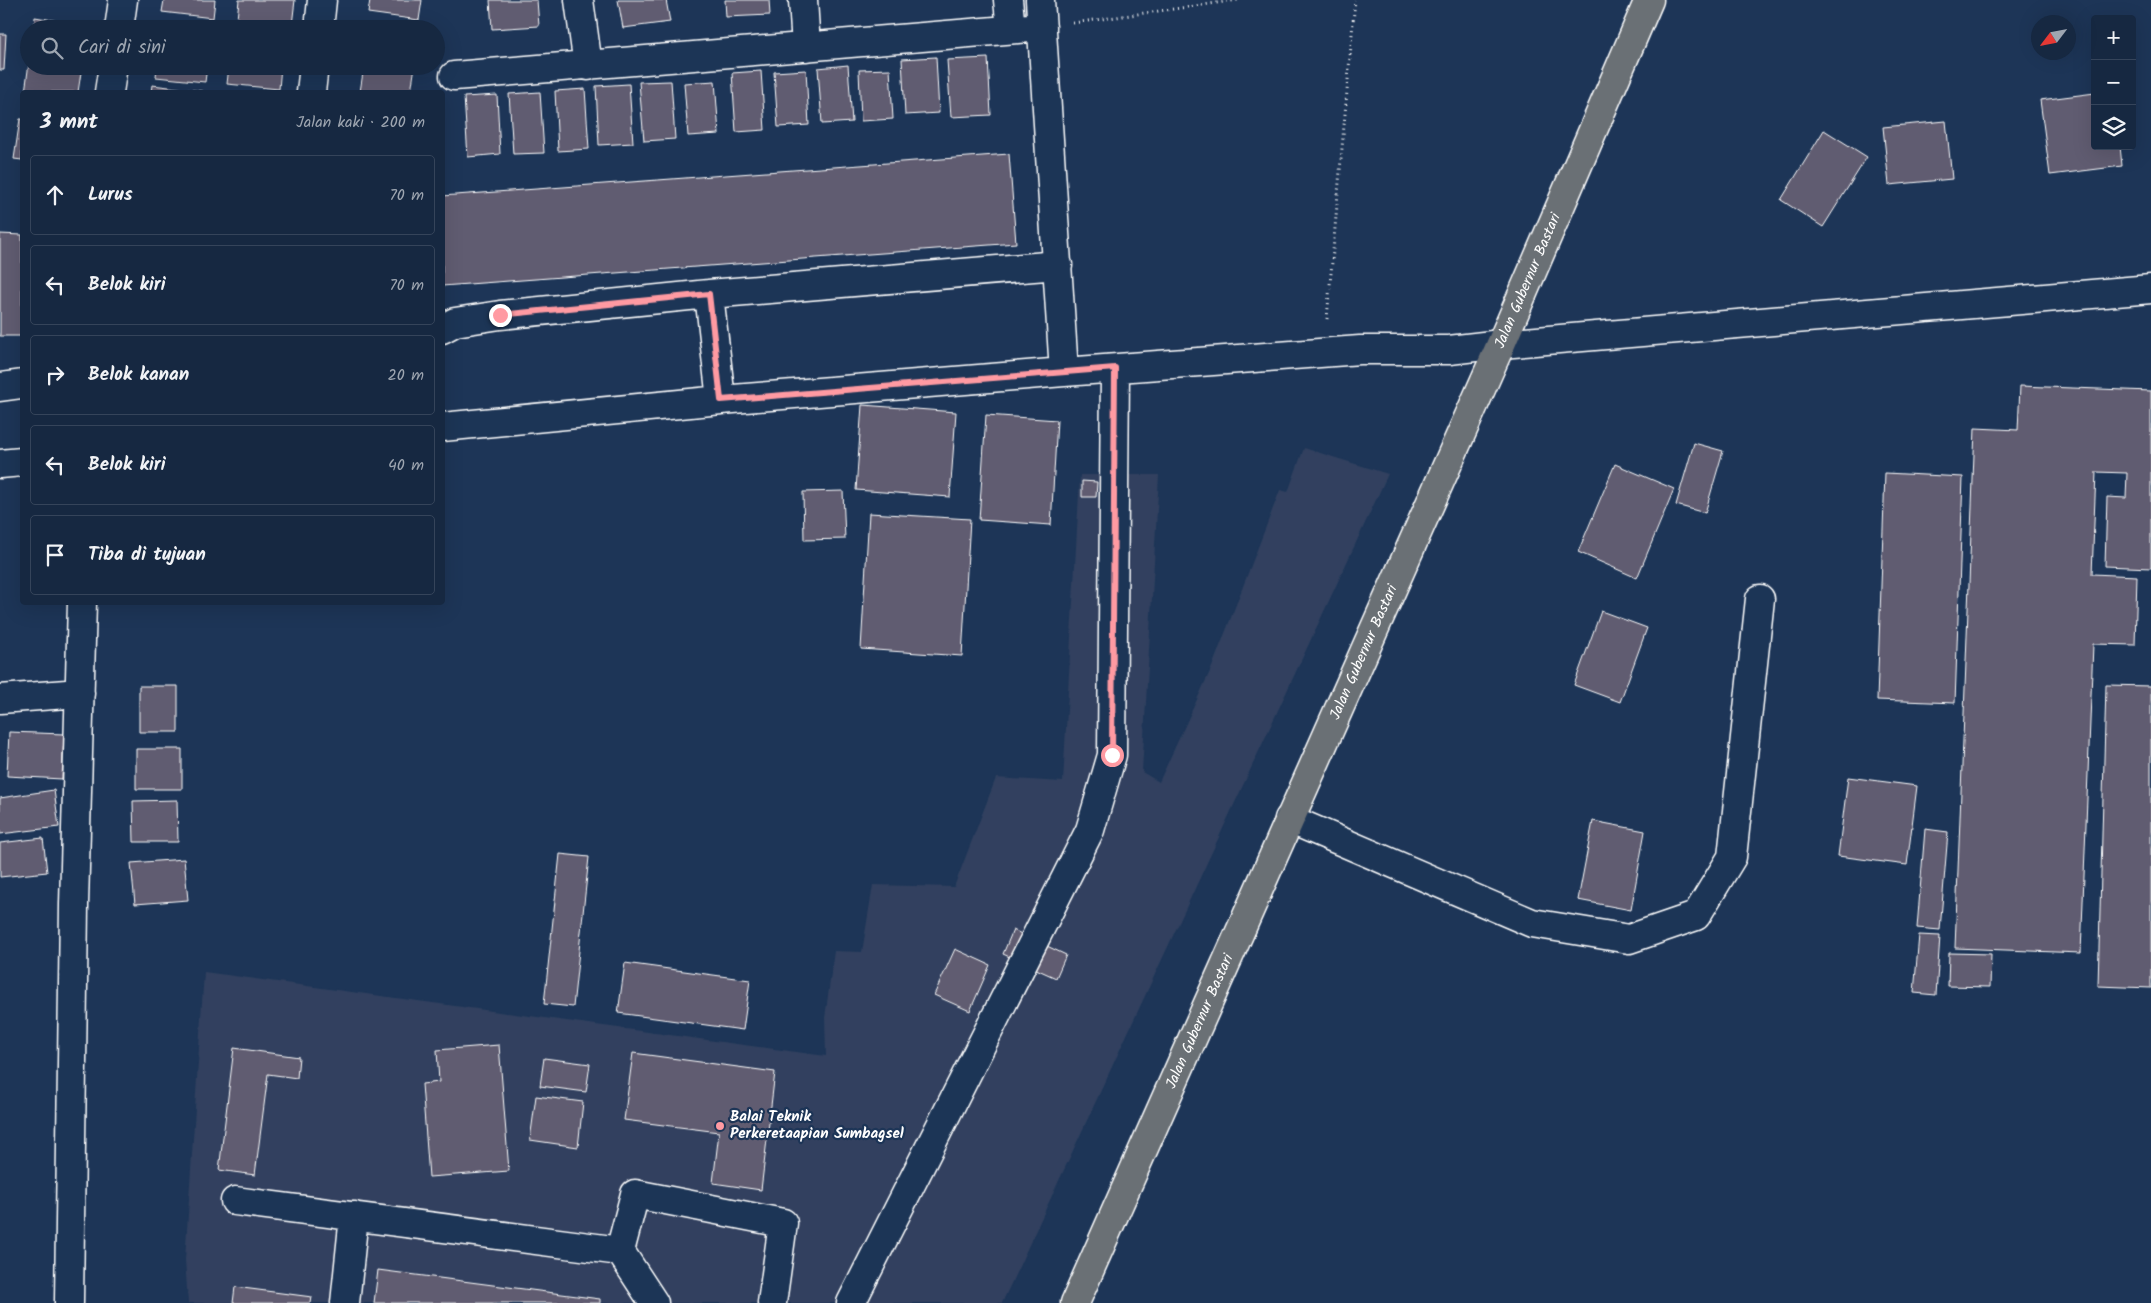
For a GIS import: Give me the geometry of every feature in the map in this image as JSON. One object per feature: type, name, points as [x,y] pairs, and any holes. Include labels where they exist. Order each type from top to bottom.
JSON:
[{"type":"highway","name":"Jalan Gubernur Bastari","points":[[1075,1303],[1501,344],[1649,0]]},
{"type":"street","points":[[120,20],[123,0]]},
{"type":"street","points":[[319,20],[322,0]]},
{"type":"street","points":[[580,0],[588,66]]},
{"type":"street","points":[[802,0],[806,46]]},
{"type":"street","points":[[1008,0],[1010,30]]},
{"type":"street","points":[[1040,0],[1064,372]]},
{"type":"street","points":[[454,76],[1042,27]]},
{"type":"street","points":[[109,90],[112,75]]},
{"type":"street","points":[[311,90],[313,75]]},
{"type":"street","points":[[445,327],[455,322],[500,315],[709,294],[1058,265]]},
{"type":"street","points":[[445,428],[721,400],[1064,372],[1324,352],[1449,350],[2151,289]]},
{"type":"street","points":[[709,294],[721,400]]},
{"type":"street","points":[[851,1303],[1090,830],[1112,755],[1115,368]]},
{"type":"street","points":[[0,387],[20,384]]},
{"type":"street","points":[[0,464],[20,462]]},
{"type":"street","points":[[1289,819],[1532,922],[1629,939],[1696,916],[1732,857],[1760,599]]},
{"type":"street","points":[[69,1303],[74,905],[82,605]]},
{"type":"street","points":[[0,699],[80,693]]},
{"type":"street","points":[[654,1303],[620,1251],[635,1194],[783,1223],[772,1303]]},
{"type":"street","points":[[235,1201],[620,1251]]},
{"type":"street","points":[[345,1303],[354,1216]]},
{"type":"path","points":[[1042,27],[1238,0]]},
{"type":"path","points":[[1324,352],[1355,0]]},
{"type":"shaded area","points":[[1304,448],[1388,474],[1002,1303],[188,1303],[185,1260],[204,972],[826,1056],[825,1018],[834,951],[862,952],[873,885],[954,887],[996,778],[1063,782],[1080,475],[1159,475],[1142,772],[1159,782],[1212,667],[1280,490],[1288,492]]},
{"type":"building","points":[[164,0],[215,0],[213,18],[162,12]]},
{"type":"building","points":[[239,0],[295,0],[293,20],[237,19]]},
{"type":"building","points":[[370,0],[422,0],[419,20],[368,13]]},
{"type":"building","points":[[490,0],[537,0],[539,26],[492,29]]},
{"type":"building","points":[[618,0],[666,0],[670,22],[623,28]]},
{"type":"building","points":[[725,0],[769,0],[770,15],[726,17]]},
{"type":"building","points":[[35,17],[53,20],[35,20]]},
{"type":"building","points":[[0,34],[6,34],[4,70],[0,70]]},
{"type":"building","points":[[936,57],[939,113],[905,115],[902,59]]},
{"type":"building","points":[[988,58],[991,115],[951,117],[947,60]]},
{"type":"building","points":[[848,65],[852,122],[822,124],[818,68]]},
{"type":"building","points":[[890,69],[893,119],[861,121],[859,70]]},
{"type":"building","points":[[806,70],[809,125],[778,127],[774,72]]},
{"type":"building","points":[[761,71],[765,130],[736,132],[732,73]]},
{"type":"building","points":[[27,75],[81,75],[78,90],[25,90]]},
{"type":"building","points":[[156,75],[206,75],[205,82],[156,77]]},
{"type":"building","points":[[228,75],[280,75],[279,89],[227,84]]},
{"type":"building","points":[[363,75],[414,75],[411,90],[360,90]]},
{"type":"building","points":[[671,81],[675,139],[644,141],[639,82]]},
{"type":"building","points":[[715,81],[719,134],[688,136],[684,83]]},
{"type":"building","points":[[629,84],[633,143],[599,145],[596,86]]},
{"type":"building","points":[[152,85],[194,90],[151,90]]},
{"type":"building","points":[[585,89],[589,149],[558,151],[555,91]]},
{"type":"building","points":[[540,92],[544,153],[513,154],[509,94]]},
{"type":"building","points":[[2091,94],[2091,150],[2120,150],[2122,166],[2050,175],[2040,100]]},
{"type":"building","points":[[497,95],[500,154],[468,157],[464,97]]},
{"type":"building","points":[[20,119],[20,160],[14,159]]},
{"type":"building","points":[[1946,121],[1952,179],[1889,185],[1883,127]]},
{"type":"building","points":[[1824,130],[1867,157],[1823,227],[1781,200]]},
{"type":"building","points":[[1009,154],[1016,243],[445,286],[445,196]]},
{"type":"building","points":[[0,234],[20,235],[20,336],[0,336]]},
{"type":"building","points":[[2020,386],[2151,391],[2151,568],[2105,566],[2107,497],[2126,498],[2127,473],[2096,472],[2092,574],[2137,576],[2135,645],[2093,644],[2081,953],[1955,948],[1975,428],[2018,430]]},
{"type":"building","points":[[862,405],[956,412],[950,497],[856,490]]},
{"type":"building","points":[[986,415],[1057,420],[1051,525],[979,520]]},
{"type":"building","points":[[1694,443],[1723,451],[1705,513],[1676,505]]},
{"type":"building","points":[[1615,464],[1674,489],[1637,578],[1578,552]]},
{"type":"building","points":[[1885,473],[1963,477],[1955,703],[1877,700]]},
{"type":"building","points":[[1082,481],[1097,482],[1096,497],[1082,497]]},
{"type":"building","points":[[843,491],[845,539],[804,540],[803,492]]},
{"type":"building","points":[[869,513],[970,519],[962,656],[861,649]]},
{"type":"building","points":[[1601,611],[1647,628],[1620,702],[1574,685]]},
{"type":"building","points":[[2106,685],[2151,686],[2151,988],[2098,986]]},
{"type":"building","points":[[139,686],[178,686],[178,732],[139,732]]},
{"type":"building","points":[[9,732],[64,734],[62,779],[7,776]]},
{"type":"building","points":[[136,749],[182,749],[182,789],[136,789]]},
{"type":"building","points":[[1848,777],[1917,786],[1907,865],[1838,856]]},
{"type":"building","points":[[54,790],[59,827],[0,834],[0,798]]},
{"type":"building","points":[[177,800],[178,842],[134,842],[133,801]]},
{"type":"building","points":[[1593,821],[1645,831],[1631,910],[1578,900]]},
{"type":"building","points":[[1925,829],[1948,832],[1940,930],[1917,928]]},
{"type":"building","points":[[43,838],[47,872],[0,877],[0,843]]},
{"type":"building","points":[[560,854],[589,857],[573,1007],[544,1004]]},
{"type":"building","points":[[184,859],[188,900],[135,904],[131,863]]},
{"type":"building","points":[[1013,930],[1066,955],[1056,978],[1003,954]]},
{"type":"building","points":[[1919,935],[1940,936],[1936,995],[1914,993]]},
{"type":"building","points":[[955,949],[990,965],[970,1011],[934,995]]},
{"type":"building","points":[[1949,953],[1991,954],[1990,987],[1948,986]]},
{"type":"building","points":[[625,963],[750,980],[743,1030],[618,1013]]},
{"type":"building","points":[[499,1045],[509,1171],[429,1177],[422,1084],[439,1082],[437,1050]]},
{"type":"building","points":[[234,1048],[299,1057],[297,1078],[268,1074],[255,1175],[219,1170]]},
{"type":"building","name":"Balai Teknik Perkeretaapian Sumbagsel","points":[[633,1053],[775,1072],[761,1190],[713,1183],[719,1132],[624,1120]]},
{"type":"building","points":[[544,1058],[590,1064],[586,1092],[540,1086]]},
{"type":"building","points":[[536,1096],[583,1102],[578,1147],[530,1140]]},
{"type":"building","points":[[378,1270],[600,1299],[600,1303],[374,1303]]},
{"type":"building","points":[[235,1287],[312,1297],[311,1303],[233,1303]]},
{"type":"place","name":"Balai Teknik Perkeretaapian Sumbagsel","points":[[720,1126]]},
{"type":"route","points":[[500,315],[709,294],[721,400],[1115,368],[1112,755]]}]
